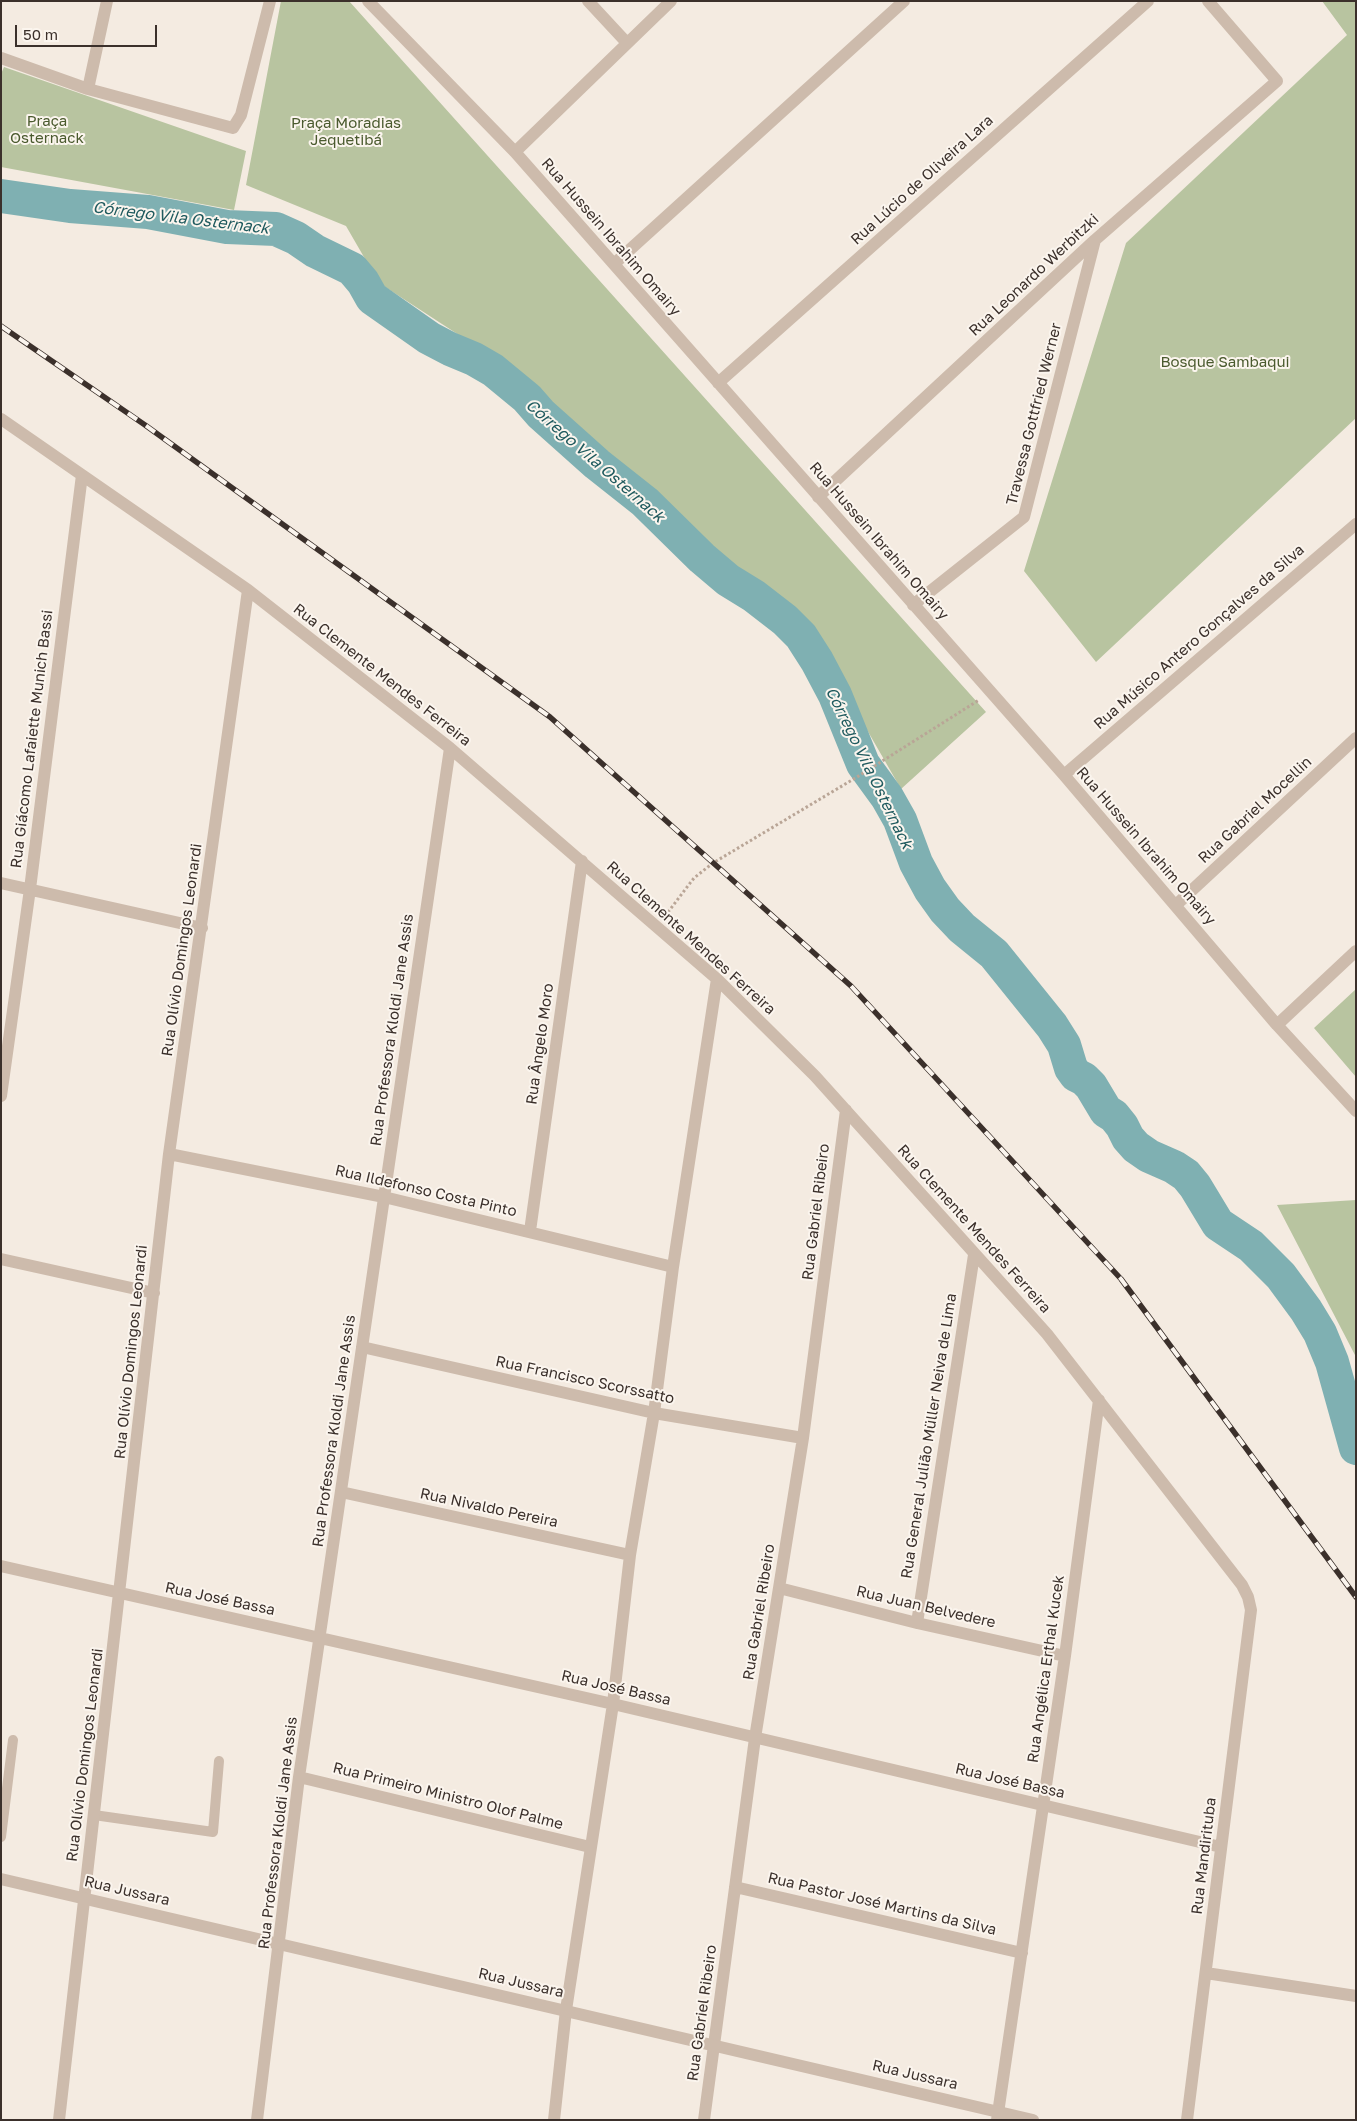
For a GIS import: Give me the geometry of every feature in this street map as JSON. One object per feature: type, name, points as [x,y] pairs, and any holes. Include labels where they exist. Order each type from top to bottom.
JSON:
[{"type":"street","points":[[88,89],[107,1]]},
{"type":"street","points":[[1,58],[88,89],[233,128],[242,114],[270,1]]},
{"type":"street","name":"Rua Hussein Ibrahim Omairy","points":[[368,1],[515,152],[1064,775],[1277,1025],[1356,1111]]},
{"type":"street","points":[[588,1],[626,43]]},
{"type":"street","points":[[515,152],[671,1]]},
{"type":"street","points":[[614,264],[904,1]]},
{"type":"street","name":"Rua Lúcio de Oliveira Lara","points":[[718,383],[1148,1]]},
{"type":"street","name":"Rua Leonardo Werbitzki","points":[[818,497],[1095,240],[1277,81],[1208,1]]},
{"type":"street","name":"Travessa Gottfried Werner","points":[[913,605],[1024,517],[1095,240]]},
{"type":"street","name":"Rua Clemente Mendes Ferreira","points":[[1,419],[248,590],[450,748],[717,979],[815,1076],[1047,1334],[1242,1585],[1248,1597]]},
{"type":"street","name":"Rua Giácomo Lafaiette Munich Bassi","points":[[1,1096],[30,889],[82,475]]},
{"type":"street","name":"Rua Músico Antero Gonçalves da Silva","points":[[1064,775],[1356,524]]},
{"type":"street","name":"Rua Olívio Domingos Leonardi","points":[[59,2120],[169,1154],[248,590]]},
{"type":"street","name":"Rua Gabriel Mocellin","points":[[1176,906],[1356,738]]},
{"type":"street","name":"Rua Professora Kloldi Jane Assis","points":[[258,2120],[299,1777],[450,748]]},
{"type":"street","name":"Rua Ângelo Moro","points":[[530,1231],[582,861]]},
{"type":"street","points":[[1,883],[202,928]]},
{"type":"street","points":[[1277,1025],[1356,952]]},
{"type":"street","points":[[554,2120],[566,2010],[613,1704],[630,1555],[654,1413],[673,1267],[717,979]]},
{"type":"street","name":"Rua Gabriel Ribeiro","points":[[704,2120],[756,1738],[803,1438],[846,1110]]},
{"type":"street","name":"Rua Ildefonso Costa Pinto","points":[[169,1154],[384,1197],[673,1267]]},
{"type":"street","name":"Rua General Julião Müller Neiva de Lima","points":[[917,1623],[974,1254]]},
{"type":"street","points":[[1,1259],[154,1294]]},
{"type":"street","name":"Rua Francisco Scorssatto","points":[[362,1347],[654,1413],[803,1438]]},
{"type":"street","name":"Rua Angélica Erthal Kucek","points":[[997,2116],[1044,1805],[1099,1400]]},
{"type":"street","name":"Rua Nivaldo Pereira","points":[[341,1492],[630,1555]]},
{"type":"street","name":"Rua José Bassa","points":[[1,1566],[613,1704],[1221,1847]]},
{"type":"street","name":"Rua Juan Belvedere","points":[[779,1588],[917,1623],[1065,1656]]},
{"type":"street","name":"Rua Mandirituba","points":[[1187,2120],[1251,1610],[1248,1597]]},
{"type":"street","name":"Rua Primeiro Ministro Olof Palme","points":[[299,1777],[590,1847]]},
{"type":"street","name":"Rua Jussara","points":[[1,1878],[280,1945],[714,2045],[997,2116],[1033,2120]]},
{"type":"street","name":"Rua Pastor José Martins da Silva","points":[[735,1887],[1022,1953]]},
{"type":"street","points":[[1206,1973],[1356,1996]]},
{"type":"lane","points":[[1,1837],[13,1740]]},
{"type":"lane","points":[[94,1815],[213,1832],[219,1762]]},
{"type":"path","points":[[658,927],[694,878],[713,863],[886,759],[990,693]]},
{"type":"green space","name":"Praça Moradias Jequetibá","points":[[281,1],[349,1],[986,712],[901,789],[809,629],[702,543],[505,365],[379,283],[346,226],[246,185]]},
{"type":"green space","name":"Bosque Sambaqui","points":[[1322,1],[1356,1],[1356,418],[1096,662],[1024,571],[1126,243],[1347,35]]},
{"type":"green space","name":"Praça Osternack","points":[[4,67],[246,151],[234,210],[1,167],[1,74]]},
{"type":"green space","points":[[1356,989],[1356,1077],[1314,1028]]},
{"type":"green space","points":[[1356,1200],[1356,1357],[1277,1205]]},
{"type":"waterway","name":"Córrego Vila Osternack","points":[[1,196],[70,206],[148,212],[227,227],[276,229],[296,238],[315,251],[352,269],[363,282],[372,298],[429,338],[493,370],[527,398],[541,414],[597,464],[645,502],[702,558],[728,580],[754,596],[785,620],[801,636],[817,661],[835,695],[863,764],[887,797],[900,820],[916,863],[930,889],[945,910],[962,928],[994,954],[1052,1026],[1064,1045],[1071,1068],[1076,1075],[1084,1079],[1091,1086],[1106,1111],[1114,1116],[1136,1147],[1149,1156],[1174,1167],[1186,1175],[1195,1186],[1218,1224],[1251,1246],[1281,1276],[1306,1310],[1320,1333],[1332,1362],[1356,1448]]},
{"type":"railway","points":[[1,326],[145,425],[550,717],[851,986],[1121,1279],[1356,1597]]}]
